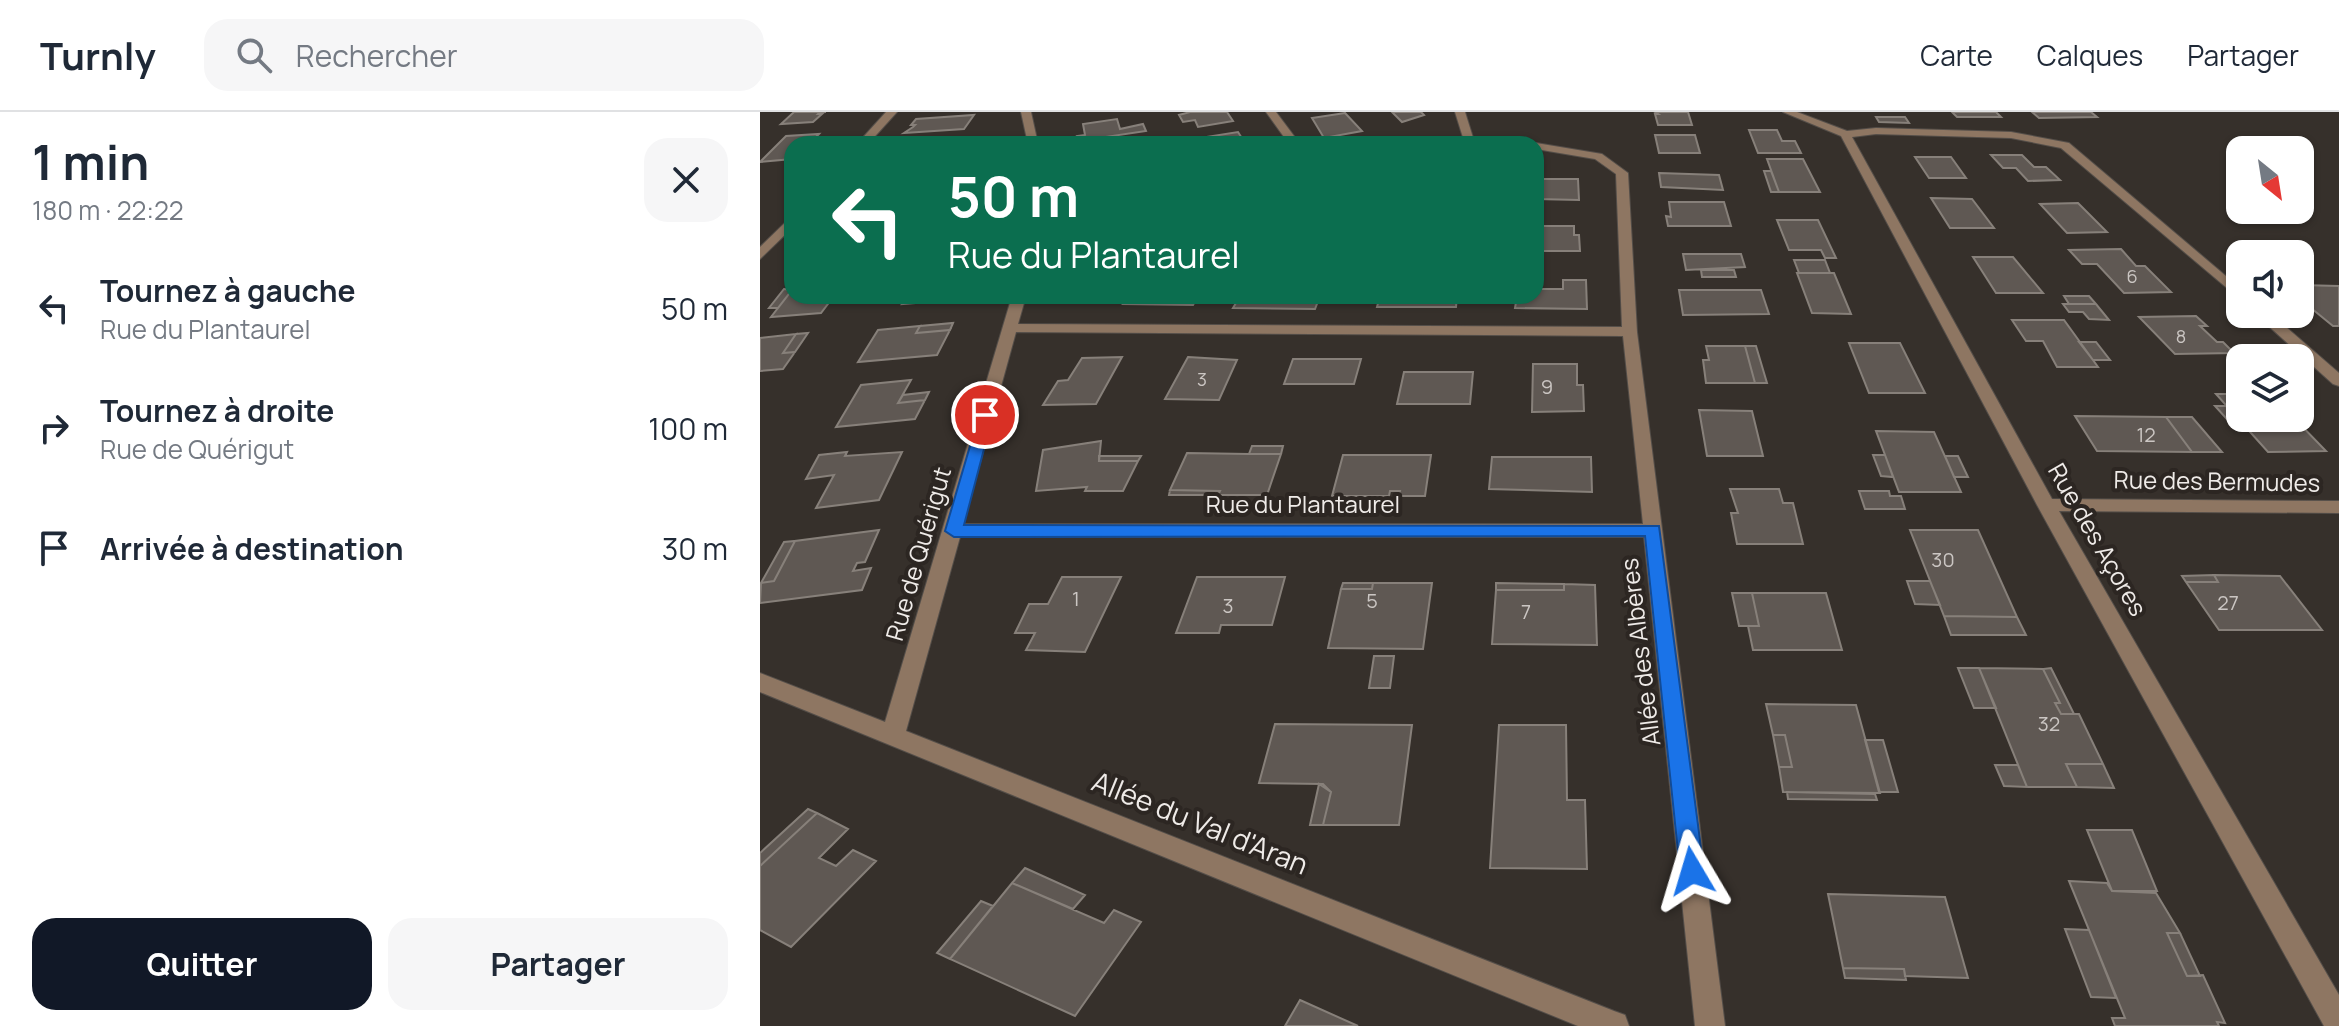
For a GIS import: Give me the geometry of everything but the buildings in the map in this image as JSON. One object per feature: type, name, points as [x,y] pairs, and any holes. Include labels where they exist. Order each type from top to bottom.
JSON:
[{"type":"street","points":[[870,136],[892,112]]},
{"type":"street","points":[[1026,112],[1031,136]]},
{"type":"street","points":[[1271,112],[1289,136]]},
{"type":"street","points":[[1460,112],[1468,136]]},
{"type":"street","points":[[1788,112],[1846,134],[1876,131],[2011,135],[2065,145],[2226,283]]},
{"type":"street","name":"Rue des Açores","points":[[1846,134],[2046,505],[2339,1024]]},
{"type":"street","name":"Allée des Albères","points":[[1544,147],[1598,156],[1622,173],[1630,332],[1710,1026]]},
{"type":"street","points":[[760,255],[784,229]]},
{"type":"street","name":"Rue de Quérigut","points":[[894,733],[1016,304]]},
{"type":"street","points":[[1009,328],[1630,332]]},
{"type":"street","points":[[2278,328],[2339,381]]},
{"type":"street","name":"Rue des Bermudes","points":[[2046,505],[2339,507]]},
{"type":"street","name":"Rue du Plantaurel","points":[[954,531],[1653,530]]},
{"type":"street","name":"Allée du Val d'Aran","points":[[760,682],[894,733],[1614,1026]]},
{"type":"route","points":[[985,415],[954,531],[1653,530],[1692,871]]}]
